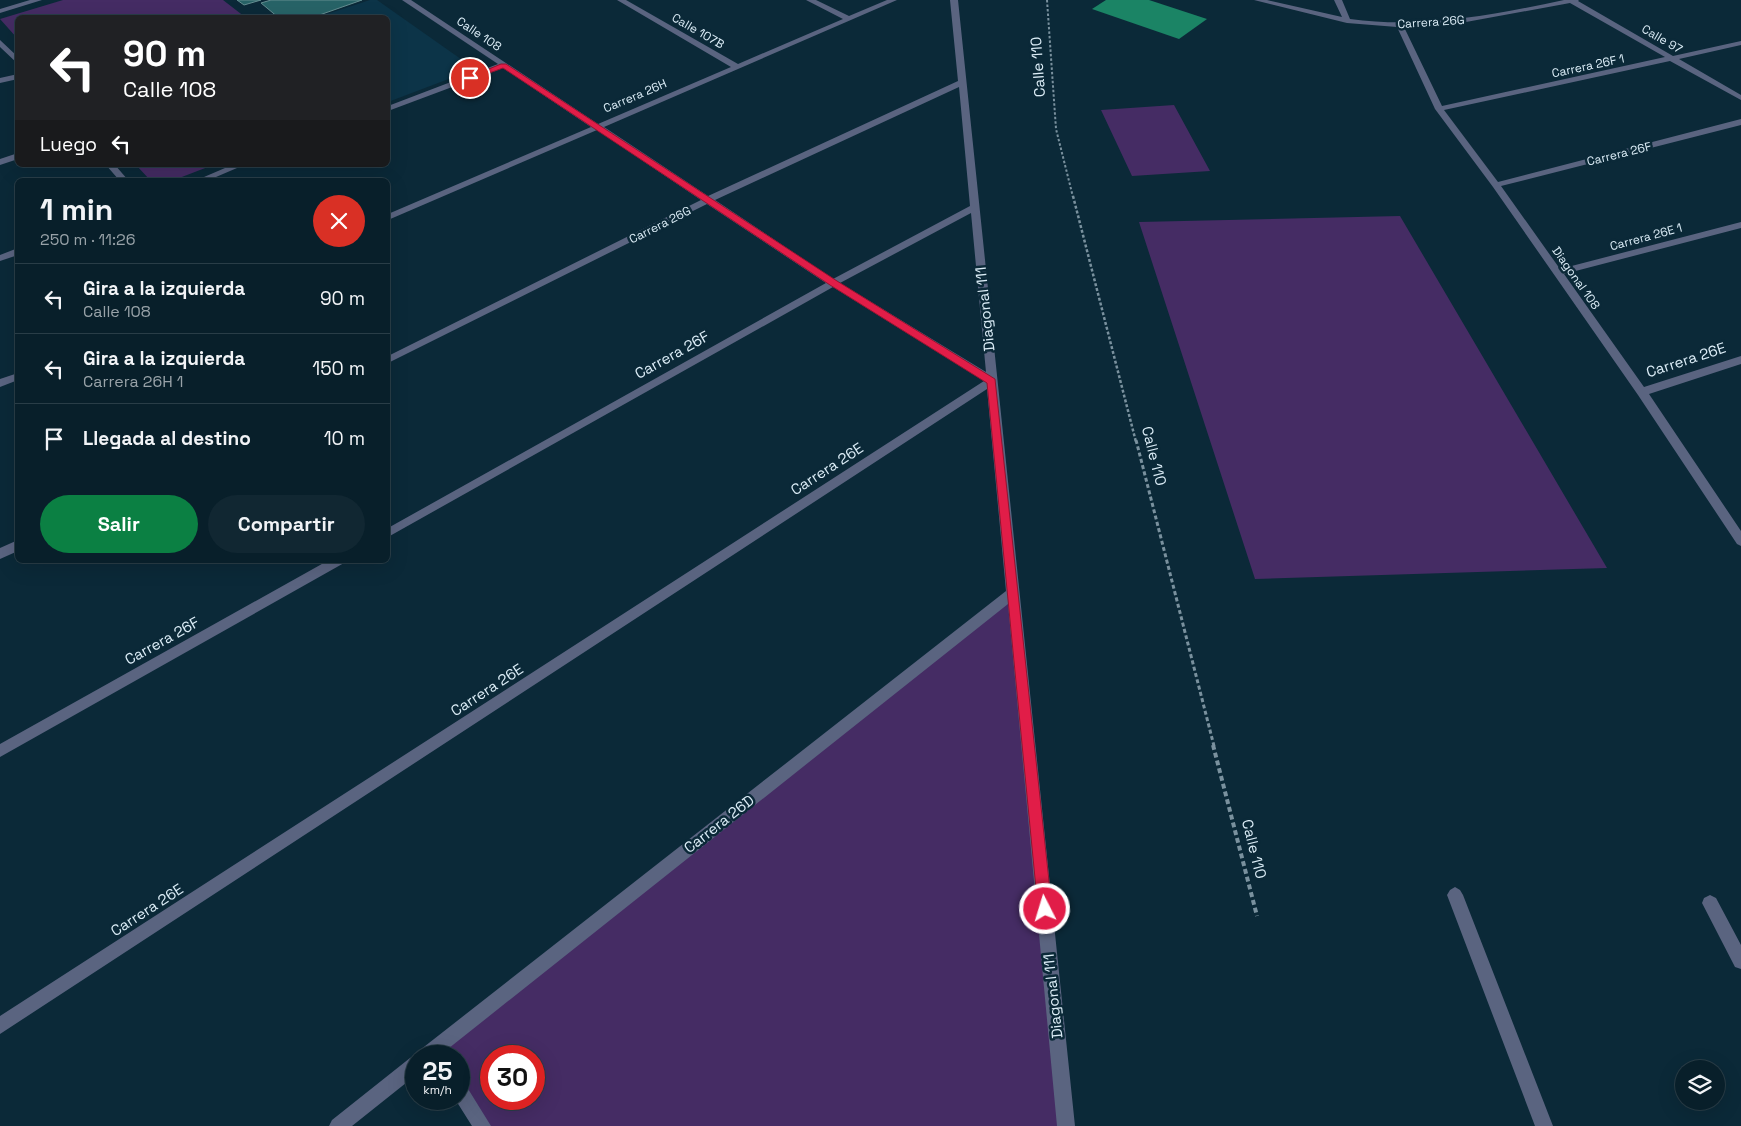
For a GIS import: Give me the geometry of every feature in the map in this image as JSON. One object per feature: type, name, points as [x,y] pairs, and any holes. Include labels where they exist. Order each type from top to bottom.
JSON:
[{"type":"street","points":[[0,11],[38,0]]},
{"type":"street","name":"Calle 108","points":[[406,0],[833,283],[992,381]]},
{"type":"street","name":"Calle 107B","points":[[621,0],[738,67]]},
{"type":"street","points":[[810,0],[849,19]]},
{"type":"street","name":"Carrera 26H","points":[[390,216],[894,0]]},
{"type":"street","name":"Diagonal 111","points":[[954,0],[1066,1126]]},
{"type":"street","name":"Carrera 26G","points":[[1258,0],[1347,21],[1400,26],[1466,19],[1573,0]]},
{"type":"street","points":[[1338,0],[1347,21]]},
{"type":"street","name":"Calle 97","points":[[1573,0],[1741,98]]},
{"type":"street","name":"Diagonal 108","points":[[1400,26],[1439,109],[1496,185],[1642,392],[1737,528],[1741,541]]},
{"type":"street","points":[[0,42],[15,59]]},
{"type":"street","name":"Carrera 26F 1","points":[[1439,109],[1741,43]]},
{"type":"street","points":[[390,108],[504,65]]},
{"type":"street","points":[[0,82],[15,77]]},
{"type":"street","name":"Carrera 26G","points":[[390,359],[708,200],[962,82]]},
{"type":"street","name":"Carrera 26F","points":[[1496,185],[1741,122]]},
{"type":"street","points":[[0,162],[15,157]]},
{"type":"street","points":[[112,167],[122,178]]},
{"type":"street","points":[[206,178],[235,167]]},
{"type":"street","name":"Carrera 26F","points":[[390,532],[833,283],[974,207]]},
{"type":"street","name":"Carrera 26E 1","points":[[1557,273],[1741,225]]},
{"type":"street","points":[[0,258],[15,252]]},
{"type":"street","name":"Carrera 26E","points":[[1642,392],[1741,360]]},
{"type":"street","points":[[0,383],[15,377]]},
{"type":"street","name":"Carrera 26E","points":[[0,1026],[992,381]]},
{"type":"street","points":[[0,554],[15,546]]},
{"type":"street","name":"Carrera 26F","points":[[0,751],[335,563]]},
{"type":"street","name":"Carrera 26D","points":[[443,1045],[1013,593]]},
{"type":"street","points":[[1455,895],[1544,1126]]},
{"type":"street","points":[[1710,903],[1741,961]]},
{"type":"street","points":[[338,1126],[405,1073]]},
{"type":"street","points":[[470,1107],[482,1126]]},
{"type":"path","name":"Calle 110","points":[[1046,0],[1056,129],[1257,916]]},
{"type":"shaded area","points":[[63,0],[223,0],[242,15],[15,15],[15,36],[0,19]]},
{"type":"shaded area","points":[[370,0],[377,0],[475,69],[390,101],[390,15],[324,15]]},
{"type":"shaded area","points":[[1106,0],[1149,0],[1207,19],[1179,39],[1092,9]]},
{"type":"shaded area","points":[[1174,105],[1210,171],[1132,176],[1101,110]]},
{"type":"shaded area","points":[[138,167],[208,167],[179,178],[148,178]]},
{"type":"shaded area","points":[[1400,216],[1607,568],[1255,579],[1139,222]]},
{"type":"shaded area","points":[[1013,593],[1066,1126],[482,1126],[470,1107],[470,1045],[439,1045]]},
{"type":"building","points":[[237,0],[261,0],[244,5]]},
{"type":"building","points":[[271,0],[362,0],[320,15],[275,15],[261,3]]},
{"type":"route","points":[[470,78],[504,65],[833,283],[992,381],[1045,909]]}]
